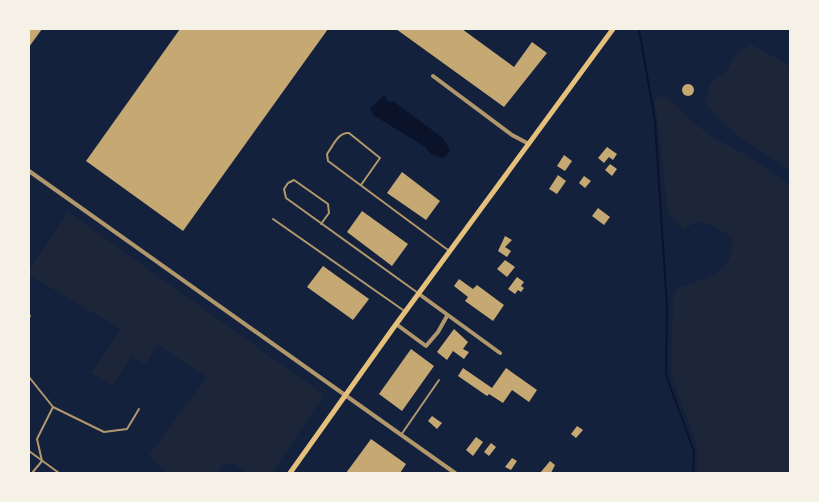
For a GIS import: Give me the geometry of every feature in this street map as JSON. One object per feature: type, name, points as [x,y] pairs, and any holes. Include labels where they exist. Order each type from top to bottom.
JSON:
[{"type":"main road","points":[[290,473],[396,324],[613,29]]},
{"type":"street","points":[[433,76],[512,135],[529,144]]},
{"type":"street","points":[[29,170],[455,473]]},
{"type":"street","points":[[419,294],[500,353]]},
{"type":"street","points":[[396,324],[426,346],[438,332],[447,316]]},
{"type":"lane","points":[[361,185],[380,158],[349,133],[341,134],[327,154],[327,158],[361,185],[450,252]]},
{"type":"lane","points":[[321,224],[329,213],[328,204],[294,180],[288,182],[284,189],[286,198],[321,224],[419,294]]},
{"type":"lane","points":[[273,219],[405,312]]},
{"type":"lane","points":[[29,378],[53,407],[104,432],[127,429],[139,409]]},
{"type":"lane","points":[[400,435],[439,380]]},
{"type":"lane","points":[[42,461],[36,439],[53,407]]},
{"type":"lane","points":[[29,451],[59,473]]},
{"type":"lane","points":[[32,473],[42,461]]},
{"type":"shaded area","points":[[750,44],[790,66],[790,170],[732,131],[705,101],[710,85],[718,76],[727,72],[736,53]]},
{"type":"shaded area","points":[[385,95],[389,103],[393,101],[443,138],[450,150],[446,156],[440,158],[431,154],[424,146],[373,115],[370,108]]},
{"type":"shaded area","points":[[660,96],[669,97],[691,121],[714,138],[744,154],[790,185],[790,473],[698,473],[698,449],[671,374],[673,297],[677,288],[708,277],[725,266],[730,258],[732,248],[731,236],[709,224],[697,221],[684,230],[668,213],[655,100]]},
{"type":"shaded area","points":[[68,212],[324,395],[272,473],[248,473],[234,463],[220,466],[219,473],[167,473],[149,455],[207,377],[158,345],[145,364],[131,356],[113,385],[91,373],[121,329],[29,275],[29,270]]},
{"type":"building","points":[[29,29],[42,29],[29,47]]},
{"type":"building","points":[[180,29],[328,29],[183,231],[86,161]]},
{"type":"building","points":[[396,29],[462,29],[514,67],[532,42],[547,53],[504,107]]},
{"type":"building","points":[[690,84],[693,85],[693,95],[686,96],[683,95],[682,88],[683,85]]},
{"type":"building","points":[[607,147],[617,154],[613,160],[609,157],[604,163],[598,158]]},
{"type":"building","points":[[564,155],[572,161],[565,171],[557,166]]},
{"type":"building","points":[[610,164],[617,169],[612,176],[605,170]]},
{"type":"building","points":[[402,172],[440,201],[426,220],[387,193]]},
{"type":"building","points":[[558,175],[566,181],[557,194],[549,189]]},
{"type":"building","points":[[584,176],[591,181],[585,188],[579,183]]},
{"type":"building","points":[[598,208],[610,217],[604,225],[592,216]]},
{"type":"building","points":[[362,211],[408,244],[392,266],[347,232]]},
{"type":"building","points":[[505,236],[512,240],[505,247],[511,251],[507,257],[498,251]]},
{"type":"building","points":[[505,260],[515,267],[507,277],[497,269]]},
{"type":"building","points":[[323,266],[369,299],[353,320],[307,287]]},
{"type":"building","points":[[517,277],[524,282],[521,286],[524,288],[521,292],[518,290],[515,294],[508,289]]},
{"type":"building","points":[[459,279],[473,289],[477,285],[504,305],[493,321],[465,301],[468,297],[454,286]]},
{"type":"building","points":[[454,329],[468,342],[463,349],[469,352],[464,359],[453,351],[447,360],[437,352]]},
{"type":"building","points":[[411,349],[434,366],[402,411],[379,394]]},
{"type":"building","points":[[463,368],[492,388],[506,368],[537,390],[529,402],[512,390],[503,403],[489,394],[487,396],[458,376]]},
{"type":"building","points":[[432,416],[442,423],[437,429],[428,421]]},
{"type":"building","points":[[577,426],[583,430],[576,438],[571,434]]},
{"type":"building","points":[[476,437],[483,442],[473,456],[466,450]]},
{"type":"building","points":[[371,439],[406,464],[400,473],[346,473]]},
{"type":"building","points":[[491,443],[496,447],[489,456],[484,452]]},
{"type":"building","points":[[512,458],[517,461],[511,470],[505,467]]},
{"type":"building","points":[[550,461],[555,465],[551,473],[540,473]]},
{"type":"waterway","points":[[639,29],[655,121],[667,307],[666,375],[694,451],[693,473]]}]
